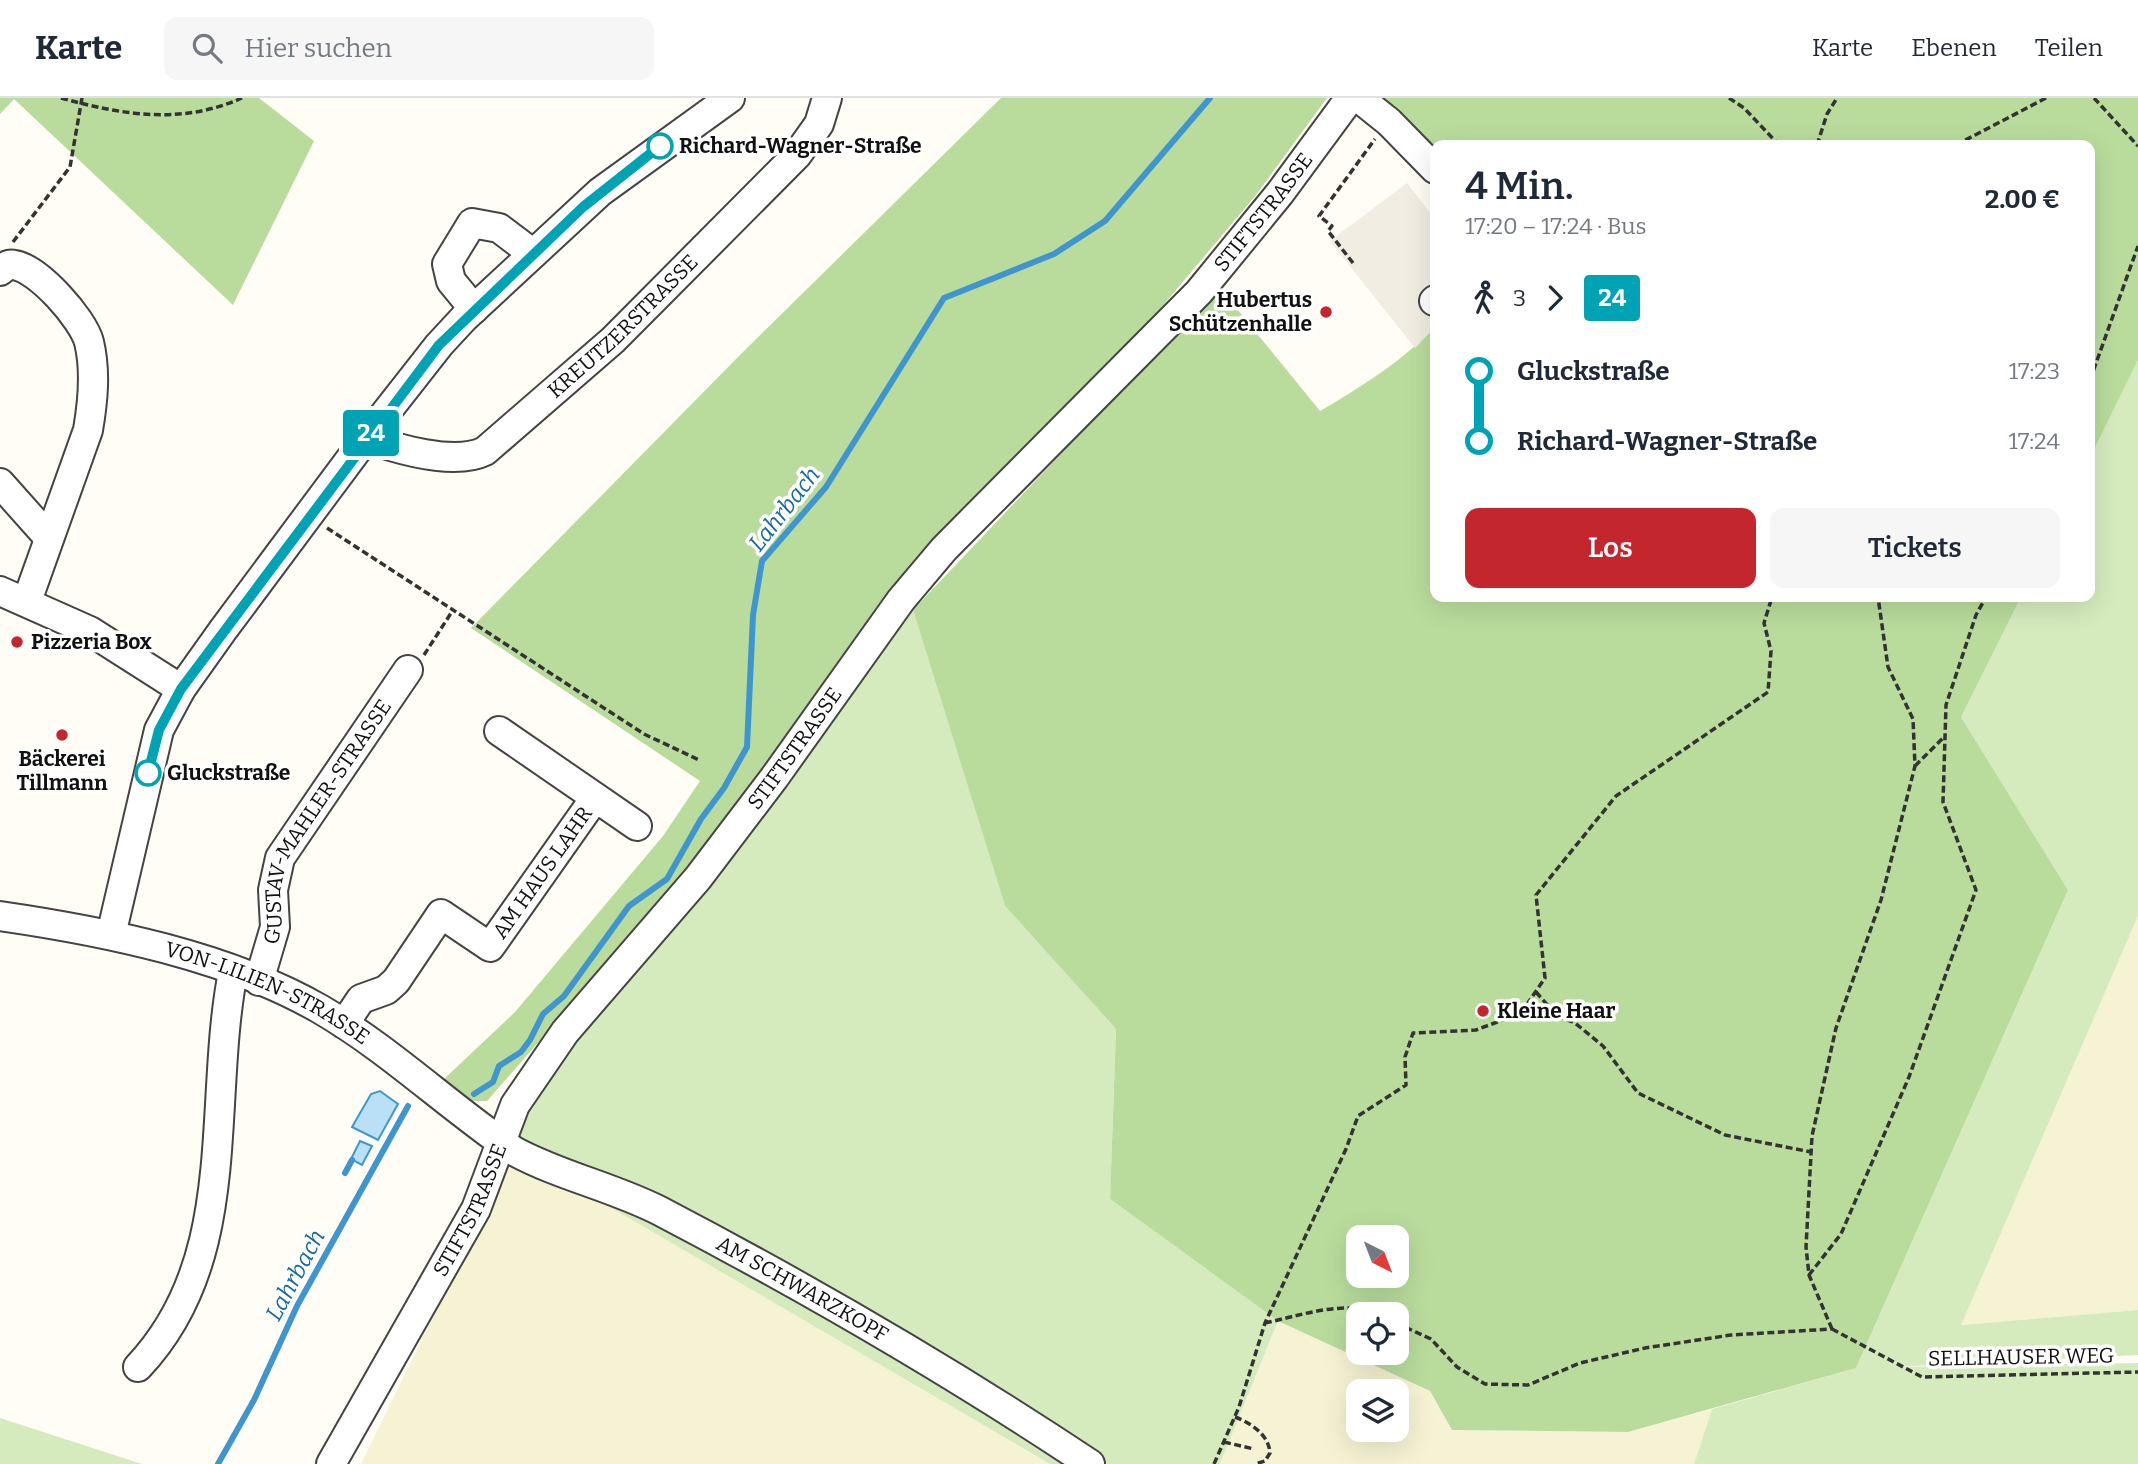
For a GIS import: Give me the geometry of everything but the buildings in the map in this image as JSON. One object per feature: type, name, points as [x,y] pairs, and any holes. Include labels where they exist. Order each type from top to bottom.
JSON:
[{"type":"street","name":"KREUTZERSTRASSE","points":[[366,438],[399,449],[464,457],[485,452],[613,341],[797,155],[819,124],[827,98]]},
{"type":"street","name":"STIFTSTRASSE","points":[[331,1464],[476,1209],[516,1105],[565,1032],[698,877],[774,778],[901,600],[944,549],[1199,292],[1280,194],[1350,98]]},
{"type":"street","points":[[1359,98],[1389,121],[1430,164]]},
{"type":"street","points":[[111,935],[159,730],[181,689],[366,438],[439,345],[532,253],[600,192],[728,99]]},
{"type":"street","points":[[474,309],[451,281],[447,264],[472,222],[499,228],[532,253]]},
{"type":"street","points":[[4,268],[16,265],[46,284],[71,311],[88,338],[92,358],[93,405],[88,430],[50,538],[8,598],[90,631],[181,689]]},
{"type":"street","points":[[0,483],[50,538]]},
{"type":"street","name":"GUSTAV-MAHLER-STRASSE","points":[[246,976],[275,927],[273,890],[280,858],[408,670]]},
{"type":"street","name":"AM HAUS LAHR","points":[[499,732],[636,826]]},
{"type":"street","name":"AM HAUS LAHR","points":[[344,1024],[361,999],[386,990],[396,981],[441,914],[490,947],[595,797]]},
{"type":"street","name":"VON-LILIEN-STRASSE","points":[[0,916],[111,935],[246,976],[320,1009],[500,1141]]},
{"type":"street","points":[[138,1367],[155,1349],[177,1312],[202,1257],[214,1196],[228,1007],[246,976]]},
{"type":"street","name":"AM SCHWARZKOPF","points":[[500,1141],[534,1162],[657,1209],[727,1247],[965,1383],[1090,1464]]},
{"type":"path","points":[[61,98],[124,114],[188,116],[242,98]]},
{"type":"path","points":[[1729,98],[1744,108],[1774,140]]},
{"type":"path","points":[[1819,140],[1827,114],[1838,98]]},
{"type":"path","points":[[1966,140],[2046,98]]},
{"type":"path","points":[[2094,98],[2138,146]]},
{"type":"path","points":[[4,268],[14,239],[70,167],[81,101]]},
{"type":"path","points":[[1353,263],[1328,231],[1332,226],[1319,216],[1389,121]]},
{"type":"path","points":[[2095,366],[2138,246]]},
{"type":"path","points":[[309,516],[644,734],[699,760]]},
{"type":"path","points":[[1216,1463],[1235,1417],[1265,1323],[1346,1149],[1358,1116],[1406,1085],[1405,1057],[1413,1033],[1476,1030],[1521,1013],[1545,978],[1536,895],[1616,796],[1768,692],[1771,651],[1764,623],[1770,602]]},
{"type":"path","points":[[1409,1328],[1431,1339],[1457,1367],[1485,1384],[1528,1385],[1580,1363],[1645,1348],[1731,1335],[1832,1329],[1809,1275],[1806,1247],[1811,1152],[1836,1028],[1881,900],[1915,766],[1913,719],[1888,667],[1879,602]]},
{"type":"path","points":[[1809,1275],[1841,1234],[1909,1077],[1976,890],[1943,802],[1947,705],[1976,615],[1983,602]]},
{"type":"path","points":[[408,670],[418,665],[453,611]]},
{"type":"path","points":[[1915,766],[1945,736]]},
{"type":"path","points":[[1536,991],[1557,1016],[1575,1023],[1603,1046],[1638,1093],[1725,1135],[1811,1152]]},
{"type":"path","points":[[1265,1323],[1324,1311],[1346,1311]]},
{"type":"path","name":"SELLHAUSER WEG","points":[[1832,1329],[1922,1377],[2138,1372]]},
{"type":"path","points":[[1235,1417],[1255,1427],[1268,1440],[1270,1453],[1265,1461],[1255,1464]]},
{"type":"path","points":[[1224,1442],[1254,1449]]},
{"type":"shaded area","points":[[1407,183],[1430,213],[1430,332],[1415,348],[1330,241]]},
{"type":"shaded area","points":[[2138,916],[2138,1310],[1960,1325]]},
{"type":"shaded area","points":[[514,1151],[1050,1464],[361,1464]]},
{"type":"shaded area","points":[[1278,1321],[1346,1352],[1346,1365],[1374,1365],[1404,1379],[1346,1379],[1346,1442],[1409,1442],[1409,1381],[1430,1391],[1452,1430],[1628,1432],[1712,1409],[1694,1464],[1220,1464]]},
{"type":"green space","points":[[0,98],[259,98],[314,141],[233,305],[14,99],[0,114]]},
{"type":"green space","points":[[1001,98],[1327,98],[1256,195],[1160,309],[895,595],[690,869],[487,1101],[469,1101],[443,1080],[515,1012],[663,836],[700,781],[471,628],[740,355]]},
{"type":"green space","points":[[1369,98],[2138,98],[2138,360],[2095,448],[2095,140],[1430,140],[1430,164]]},
{"type":"green space","points":[[1219,287],[1320,411],[1380,373],[1430,332],[1430,602],[2018,602],[1961,717],[2068,890],[1856,1368],[1628,1432],[1452,1430],[1430,1391],[1409,1379],[1374,1365],[1409,1365],[1409,1302],[1346,1302],[1346,1352],[1278,1321],[1110,1199],[1116,1029],[1005,906],[913,610]]},
{"type":"green space","points":[[2138,360],[2138,916],[1961,1325],[2138,1310],[2138,1355],[1892,1367],[2138,1363],[2138,1464],[1694,1464],[1712,1409],[1856,1368],[2068,890],[1961,717],[2018,602],[2095,602],[2095,448]]},
{"type":"green space","points":[[913,610],[1005,906],[1116,1029],[1110,1199],[1278,1321],[1220,1464],[1050,1464],[514,1151],[517,1126],[562,1053],[707,884]]},
{"type":"green space","points":[[0,1418],[142,1464],[0,1464]]},
{"type":"water","points":[[380,1091],[398,1104],[378,1140],[352,1127],[371,1094]]},
{"type":"water","points":[[360,1141],[372,1146],[362,1165],[351,1159]]},
{"type":"waterway","name":"Lahrbach","points":[[474,1094],[493,1082],[499,1066],[521,1052],[543,1014],[564,996],[629,906],[667,879],[701,819],[724,788],[747,747],[753,615],[762,561],[826,487],[944,298],[1054,254],[1105,221],[1210,98]]},
{"type":"waterway","name":"Lahrbach","points":[[218,1464],[254,1400],[297,1306],[408,1106]]},
{"type":"waterway","points":[[345,1173],[352,1160]]},
{"type":"bus line","name":"24","points":[[148,773],[159,730],[181,689],[366,438],[439,345],[464,318],[583,207],[660,146]]},
{"type":"place","name":"Richard-Wagner-Straße","points":[[660,146]]},
{"type":"place","name":"Hubertus Schützenhalle","points":[[1326,312]]},
{"type":"place","name":"Pizzeria Box","points":[[17,642]]},
{"type":"place","name":"Bäckerei Tillmann","points":[[62,735]]},
{"type":"place","name":"Gluckstraße","points":[[148,773]]},
{"type":"place","name":"Kleine Haar","points":[[1483,1011]]}]
